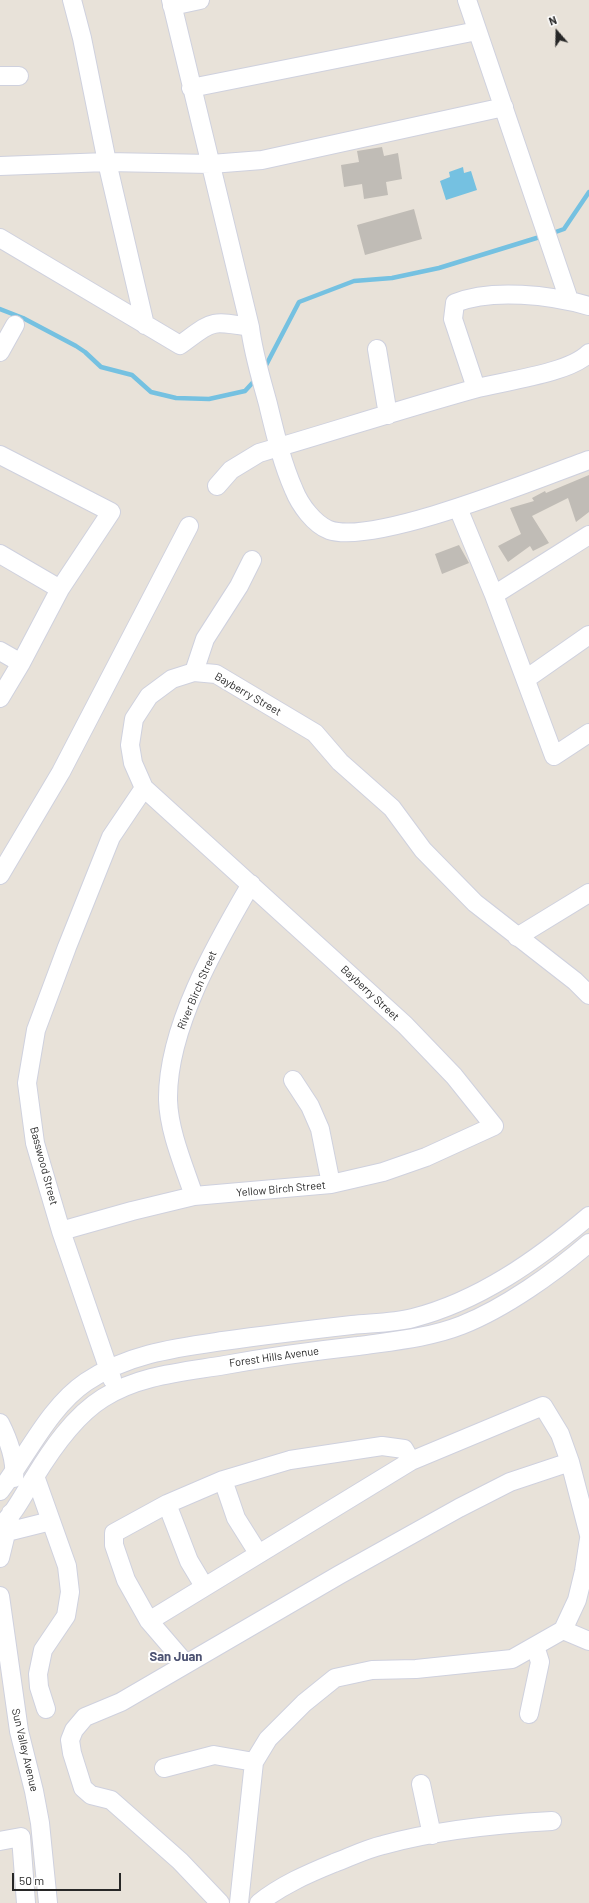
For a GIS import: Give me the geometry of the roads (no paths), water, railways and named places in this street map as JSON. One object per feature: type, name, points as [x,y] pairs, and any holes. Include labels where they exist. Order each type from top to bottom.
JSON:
[{"type":"street","points":[[72,0],[82,38],[107,162],[145,325]]},
{"type":"street","points":[[200,0],[172,3],[191,88],[211,164],[250,327],[252,346],[279,447],[294,492],[313,520],[328,529],[342,533],[367,532],[458,508],[589,460]]},
{"type":"street","points":[[467,0],[568,300]]},
{"type":"street","points":[[191,88],[477,31]]},
{"type":"street","points":[[0,76],[19,76]]},
{"type":"street","points":[[0,166],[107,162],[211,164],[262,160],[504,107]]},
{"type":"street","points":[[0,238],[180,345],[211,324],[221,322],[250,327]]},
{"type":"street","points":[[476,388],[453,319],[455,303],[469,297],[529,295],[568,300],[589,306],[589,313]]},
{"type":"street","points":[[0,352],[15,325]]},
{"type":"street","points":[[377,349],[388,415]]},
{"type":"street","points":[[217,486],[231,470],[259,453],[476,388],[532,377],[572,364],[589,353]]},
{"type":"street","points":[[0,455],[111,512],[60,589],[21,663],[0,698]]},
{"type":"street","points":[[458,508],[494,595],[554,756],[589,733]]},
{"type":"street","points":[[0,875],[61,772],[189,526]]},
{"type":"street","points":[[494,595],[589,535]]},
{"type":"street","points":[[0,554],[60,589]]},
{"type":"street","points":[[194,672],[205,639],[239,586],[252,560]]},
{"type":"street","points":[[526,679],[589,635]]},
{"type":"street","points":[[0,651],[21,663]]},
{"type":"street","name":"Bayberry Street","points":[[494,1126],[454,1076],[405,1025],[144,788],[133,763],[130,745],[134,719],[149,696],[172,679],[194,672],[216,674],[315,733],[340,762],[392,808],[423,850],[475,903],[575,981],[589,995]]},
{"type":"street","name":"Basswood Street","points":[[117,1390],[61,1232],[35,1143],[26,1083],[36,1030],[111,837],[144,788]]},
{"type":"street","name":"River Birch Street","points":[[194,1196],[175,1139],[168,1101],[169,1071],[181,1024],[218,940],[251,884]]},
{"type":"street","points":[[517,937],[589,893]]},
{"type":"street","points":[[292,1080],[310,1106],[320,1129],[331,1184]]},
{"type":"street","name":"Yellow Birch Street","points":[[61,1232],[132,1211],[194,1196],[331,1184],[383,1172],[426,1157],[494,1126]]},
{"type":"street","name":"Forest Hills Avenue","points":[[0,1491],[58,1408],[85,1382],[108,1368],[131,1359],[158,1352],[192,1346],[270,1334],[412,1319],[450,1306],[489,1288],[559,1241],[589,1216]]},
{"type":"street","name":"Forest Hills Avenue","points":[[6,1525],[35,1476],[77,1419],[91,1406],[117,1390],[163,1375],[272,1357],[422,1337],[462,1325],[506,1303],[575,1255],[589,1243]]},
{"type":"street","points":[[149,1621],[258,1553],[411,1461],[543,1406],[560,1434],[570,1462],[589,1535]]},
{"type":"street","points":[[0,1423],[8,1439],[15,1471],[0,1558]]},
{"type":"street","points":[[186,1664],[149,1621],[126,1580],[113,1538],[114,1533],[167,1504],[223,1480],[290,1460],[382,1446],[404,1449],[411,1461]]},
{"type":"street","points":[[220,1903],[180,1861],[111,1800],[91,1795],[83,1788],[72,1753],[70,1740],[74,1730],[85,1718],[121,1702],[459,1508],[510,1482],[570,1462]]},
{"type":"street","points":[[35,1476],[67,1566],[70,1592],[66,1616],[43,1650],[38,1674],[39,1687],[46,1709]]},
{"type":"street","points":[[223,1480],[236,1518],[258,1553]]},
{"type":"street","points":[[167,1504],[189,1561],[204,1586]]},
{"type":"street","points":[[6,1525],[51,1521]]},
{"type":"street","points":[[239,1903],[254,1762],[268,1740],[304,1703],[335,1678],[372,1670],[416,1670],[512,1659],[563,1630],[577,1600],[584,1571],[589,1538]]},
{"type":"street","name":"Sun Valley Avenue","points":[[0,1596],[19,1731],[40,1822],[48,1903]]},
{"type":"street","points":[[563,1630],[589,1641]]},
{"type":"street","points":[[529,1714],[540,1662],[535,1646]]},
{"type":"street","points":[[164,1768],[214,1755],[254,1762]]},
{"type":"street","points":[[421,1784],[432,1835]]},
{"type":"street","points":[[260,1903],[274,1891],[306,1874],[382,1845],[432,1835],[487,1827],[552,1821]]},
{"type":"street","points":[[0,1841],[21,1837],[26,1903]]},
{"type":"water","points":[[463,167],[464,173],[471,171],[477,190],[446,200],[440,181],[450,177],[449,172]]},
{"type":"waterway","points":[[550,234],[564,229],[589,192]]},
{"type":"waterway","points":[[263,371],[299,302],[354,281],[392,278],[439,268],[543,236]]},
{"type":"waterway","points":[[0,309],[23,318],[76,346],[101,367],[132,375],[151,392],[176,398],[209,399],[245,391],[256,379]]},
{"type":"district","name":"San Juan","points":[[176,1657]]}]
